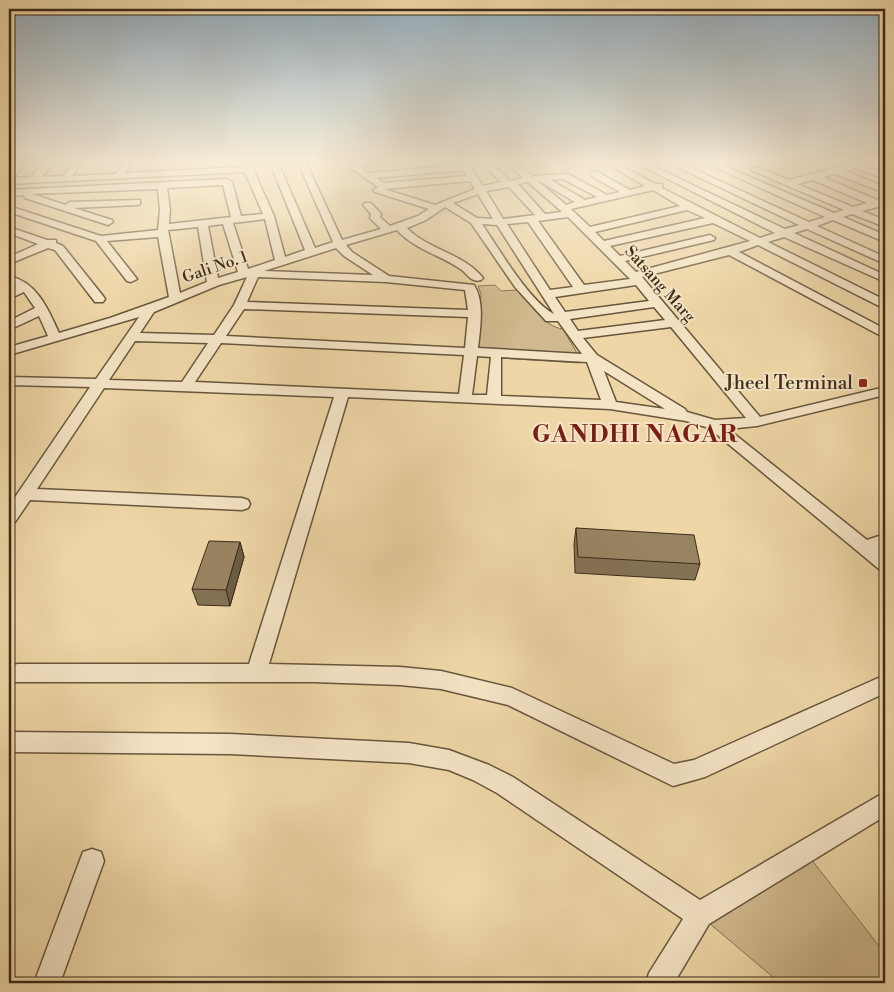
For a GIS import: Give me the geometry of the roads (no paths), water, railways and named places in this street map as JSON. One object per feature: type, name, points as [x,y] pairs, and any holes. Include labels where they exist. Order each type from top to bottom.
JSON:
[{"type":"street","points":[[61,206],[108,222]]},
{"type":"street","points":[[165,206],[163,230],[175,299]]},
{"type":"street","points":[[186,386],[240,305],[251,273],[232,220],[230,206]]},
{"type":"street","points":[[265,206],[281,262]]},
{"type":"street","points":[[292,206],[311,252]]},
{"type":"street","points":[[321,206],[339,245],[348,254],[386,279]]},
{"type":"street","points":[[369,206],[376,214],[375,218],[415,241],[468,267],[476,278]]},
{"type":"street","name":"Gali No. 1","points":[[150,308],[213,284],[311,252],[394,228],[422,218],[439,206]]},
{"type":"street","points":[[444,206],[475,221],[500,222],[543,217],[579,206]]},
{"type":"street","points":[[490,206],[574,335],[592,358],[610,405]]},
{"type":"street","points":[[532,206],[543,217]]},
{"type":"street","name":"Satsang Marg","points":[[562,206],[637,279],[757,422]]},
{"type":"street","points":[[588,231],[689,206]]},
{"type":"street","points":[[691,206],[885,305]]},
{"type":"street","points":[[731,206],[885,279]]},
{"type":"street","points":[[766,206],[885,260]]},
{"type":"street","points":[[810,206],[885,239]]},
{"type":"street","points":[[844,206],[885,224]]},
{"type":"street","points":[[548,294],[581,290],[637,279],[730,251],[832,216],[868,206]]},
{"type":"street","points":[[9,209],[100,239],[269,216]]},
{"type":"street","points":[[531,218],[581,290]]},
{"type":"street","points":[[602,245],[715,219]]},
{"type":"street","points":[[475,221],[521,288],[536,307],[550,318],[658,303]]},
{"type":"street","points":[[202,224],[213,284]]},
{"type":"street","points":[[9,230],[59,248],[99,299]]},
{"type":"street","points":[[12,257],[48,244],[76,231]]},
{"type":"street","points":[[617,260],[710,238]]},
{"type":"street","points":[[100,239],[131,280]]},
{"type":"street","points":[[730,251],[885,334]]},
{"type":"street","points":[[806,290],[885,260]]},
{"type":"street","points":[[251,273],[386,279],[470,287],[473,290],[474,314],[465,398]]},
{"type":"street","points":[[9,279],[26,287],[32,294],[42,309],[55,338]]},
{"type":"street","points":[[10,295],[26,287]]},
{"type":"street","points":[[240,305],[474,314]]},
{"type":"street","points":[[9,518],[25,494],[88,382],[131,337],[150,308]]},
{"type":"street","points":[[9,351],[150,308]]},
{"type":"street","points":[[9,326],[42,309]]},
{"type":"street","points":[[574,335],[674,323]]},
{"type":"street","points":[[131,337],[217,339],[592,358],[688,417]]},
{"type":"street","points":[[494,399],[496,359]]},
{"type":"street","points":[[9,381],[88,382],[343,392],[610,405],[688,417],[714,425],[757,422],[885,391]]},
{"type":"street","points":[[256,673],[343,392]]},
{"type":"street","points":[[714,425],[885,564]]},
{"type":"street","points":[[25,494],[242,504]]},
{"type":"street","points":[[866,547],[885,540]]},
{"type":"street","points":[[9,674],[256,673],[400,676],[441,680],[512,697],[673,774],[687,774],[698,770],[885,684]]},
{"type":"street","points":[[9,742],[230,744],[409,753],[449,760],[481,772],[505,785],[700,915]]},
{"type":"street","points":[[659,983],[700,915],[885,803]]},
{"type":"street","points":[[47,983],[92,861]]},
{"type":"place","name":"Jheel Terminal","points":[[863,383]]},
{"type":"district","name":"GANDHI NAGAR","points":[[635,435]]}]
